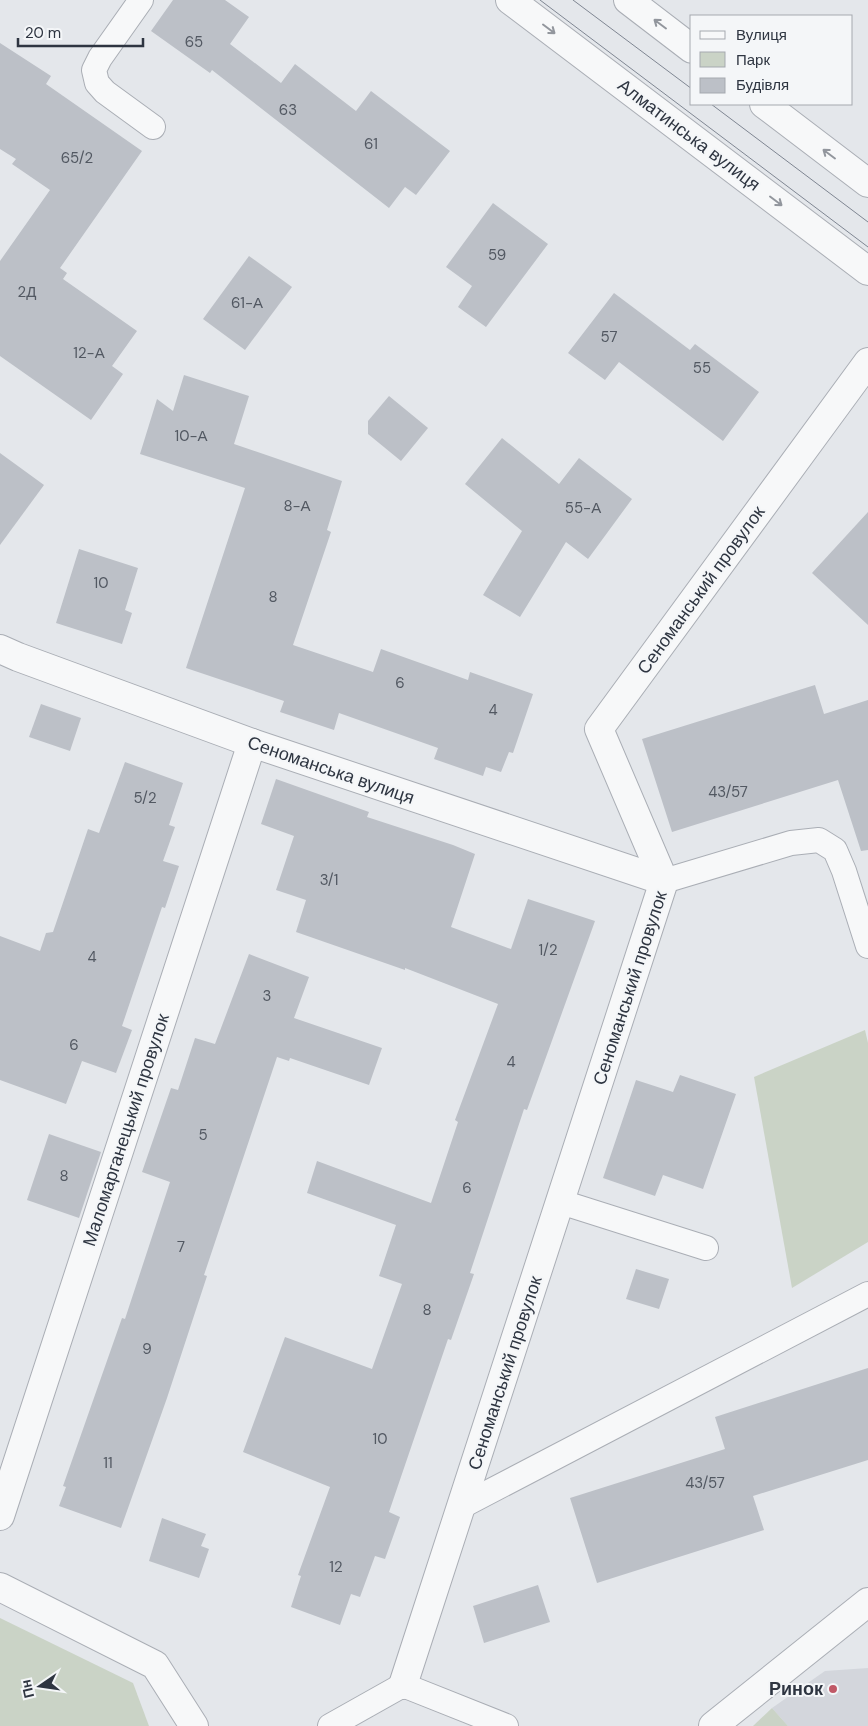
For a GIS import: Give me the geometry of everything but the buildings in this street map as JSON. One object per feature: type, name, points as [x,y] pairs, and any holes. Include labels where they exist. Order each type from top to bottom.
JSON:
[{"type":"street","name":"Алматинська вулиця","points":[[510,0],[868,271]]},
{"type":"street","points":[[628,0],[690,47]]},
{"type":"street","points":[[765,105],[868,183]]},
{"type":"street","name":"Сеноманський провулок","points":[[403,1685],[664,882],[599,730],[868,362]]},
{"type":"street","name":"Сеноманська вулиця","points":[[0,649],[252,743],[664,882]]},
{"type":"street","name":"Маломарганецький провулок","points":[[0,1516],[252,743]]},
{"type":"street","points":[[0,1587],[155,1665],[194,1726]]},
{"type":"street","points":[[713,1726],[868,1602]]},
{"type":"lane","points":[[141,0],[100,58],[94,70],[97,83],[105,92],[153,127]]},
{"type":"lane","points":[[664,882],[792,843],[819,840],[835,850],[844,871],[868,946]]},
{"type":"lane","points":[[561,1202],[706,1248]]},
{"type":"lane","points":[[462,1506],[868,1294]]},
{"type":"lane","points":[[330,1726],[403,1685],[506,1726]]},
{"type":"shaded area","name":"Ринок","points":[[868,1668],[868,1726],[788,1726],[772,1708],[825,1671]]},
{"type":"green space","points":[[865,1030],[868,1043],[868,1242],[792,1288],[754,1077]]},
{"type":"green space","points":[[0,1618],[133,1683],[149,1726],[0,1726]]},
{"type":"green space","points":[[772,1708],[788,1726],[753,1726]]},
{"type":"tram line","points":[[540,0],[868,247]]},
{"type":"tram line","points":[[573,0],[690,88]]},
{"type":"tram line","points":[[712,105],[868,222]]},
{"type":"place","name":"Ринок","points":[[833,1689]]}]
